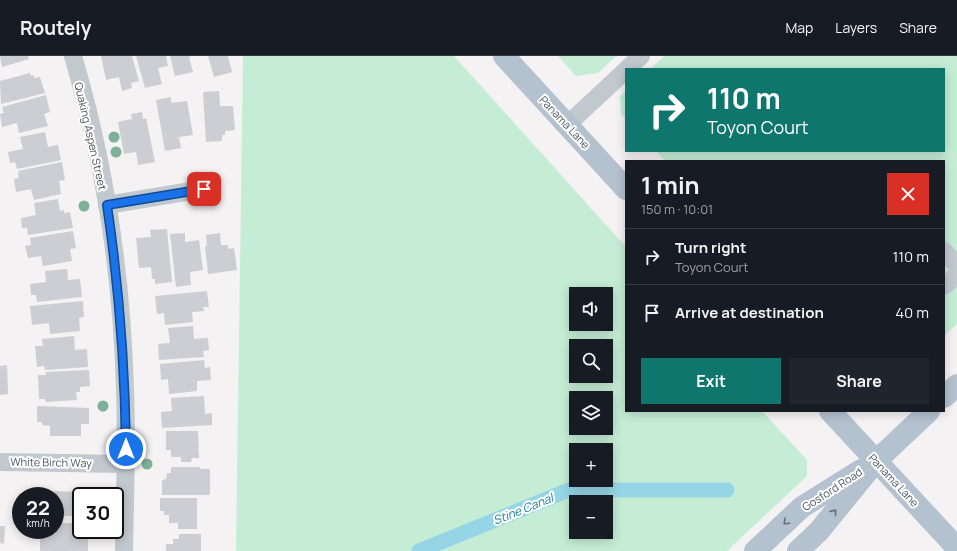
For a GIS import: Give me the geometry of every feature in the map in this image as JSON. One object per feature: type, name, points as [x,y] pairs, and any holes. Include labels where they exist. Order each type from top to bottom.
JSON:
[{"type":"main road","name":"Panama Lane","points":[[504,56],[625,188]]},
{"type":"main road","points":[[945,396],[957,385]]},
{"type":"main road","name":"Panama Lane","points":[[831,412],[957,548]]},
{"type":"main road","name":"Gosford Road","points":[[798,551],[819,532],[876,461],[928,412]]},
{"type":"main road","name":"Gosford Road","points":[[755,551],[802,507],[876,461]]},
{"type":"street","name":"Quaking Aspen Street","points":[[73,56],[92,133],[107,205],[121,317],[125,390],[126,464],[124,551]]},
{"type":"street","points":[[629,68],[641,56]]},
{"type":"street","points":[[567,125],[625,72]]},
{"type":"street","points":[[107,205],[204,189]]},
{"type":"street","points":[[945,252],[957,265]]},
{"type":"street","points":[[945,285],[957,275]]},
{"type":"street","name":"White Birch Way","points":[[0,462],[126,464]]},
{"type":"green space","points":[[243,56],[454,56],[625,246],[625,412],[763,412],[807,460],[807,476],[727,551],[236,551]]},
{"type":"green space","points":[[558,56],[616,56],[598,73],[576,76]]},
{"type":"green space","points":[[664,56],[957,56],[957,324],[945,335],[945,160],[664,160],[657,152],[945,152],[945,68],[651,68]]},
{"type":"green space","points":[[625,92],[625,118],[621,114],[620,96]]},
{"type":"building","points":[[0,56],[28,56],[29,59],[2,67]]},
{"type":"building","points":[[101,56],[132,56],[139,81],[131,83],[132,88],[122,91],[119,77],[106,80]]},
{"type":"building","points":[[136,56],[166,56],[168,66],[158,68],[162,84],[145,88]]},
{"type":"building","points":[[170,56],[192,56],[189,57],[193,72],[175,76]]},
{"type":"building","points":[[208,56],[228,56],[232,72],[214,77]]},
{"type":"building","points":[[30,73],[31,76],[34,75],[34,78],[40,77],[45,93],[1,104],[0,81]]},
{"type":"building","points":[[219,91],[220,106],[233,106],[235,130],[225,131],[225,135],[222,135],[222,141],[206,142],[203,92]]},
{"type":"building","points":[[46,95],[50,112],[44,114],[48,126],[19,133],[17,123],[2,127],[0,114],[4,113],[2,107]]},
{"type":"building","points":[[171,97],[171,103],[187,101],[193,135],[179,137],[181,148],[165,151],[156,100]]},
{"type":"building","points":[[142,112],[143,119],[146,118],[155,162],[138,165],[136,152],[124,154],[118,122],[132,119],[131,114]]},
{"type":"building","points":[[45,132],[48,147],[58,145],[61,160],[17,169],[15,162],[10,163],[8,152],[23,149],[20,137]]},
{"type":"building","points":[[62,162],[65,180],[59,181],[61,194],[34,200],[31,189],[16,192],[14,179],[19,178],[18,171]]},
{"type":"building","points":[[58,199],[60,211],[64,210],[64,213],[70,212],[73,228],[28,235],[27,228],[22,228],[21,218],[36,215],[34,203]]},
{"type":"building","points":[[167,229],[172,282],[155,284],[155,279],[152,279],[151,267],[139,268],[136,238],[151,237],[150,230]]},
{"type":"building","points":[[73,231],[76,248],[70,249],[72,261],[43,266],[41,256],[28,258],[25,246],[31,245],[30,238]]},
{"type":"building","points":[[185,233],[185,242],[199,240],[203,270],[190,272],[191,285],[176,287],[170,234]]},
{"type":"building","points":[[220,233],[221,245],[228,245],[228,249],[234,248],[237,270],[208,274],[205,246],[207,246],[206,235]]},
{"type":"building","points":[[67,269],[68,280],[80,279],[82,297],[37,302],[36,295],[31,295],[30,284],[46,282],[45,271]]},
{"type":"building","points":[[207,291],[209,307],[203,307],[204,311],[192,312],[193,322],[165,325],[164,313],[157,314],[155,296]]},
{"type":"building","points":[[83,301],[84,317],[79,318],[80,331],[50,334],[49,323],[32,325],[30,306]]},
{"type":"building","points":[[193,326],[194,339],[208,338],[209,350],[203,351],[204,357],[159,360],[158,344],[170,343],[168,328]]},
{"type":"building","points":[[74,336],[75,350],[87,349],[88,367],[45,370],[44,366],[37,367],[35,346],[43,346],[42,339]]},
{"type":"building","points":[[204,360],[205,368],[210,367],[211,380],[197,381],[197,391],[169,394],[168,379],[161,380],[160,364]]},
{"type":"building","points":[[7,365],[8,394],[0,395],[0,366]]},
{"type":"building","points":[[89,370],[90,386],[80,387],[80,392],[76,392],[77,400],[46,402],[45,399],[39,399],[38,375],[46,375],[46,372]]},
{"type":"building","points":[[204,396],[205,414],[212,413],[212,425],[162,428],[161,412],[172,411],[171,398]]},
{"type":"building","points":[[37,406],[89,408],[89,424],[81,424],[81,436],[50,436],[50,426],[42,425],[42,422],[37,422]]},
{"type":"building","points":[[166,431],[198,431],[199,458],[192,458],[191,462],[181,462],[181,457],[171,457],[171,450],[166,450]]},
{"type":"building","points":[[171,467],[200,467],[200,469],[210,469],[210,495],[162,495],[162,480],[166,479],[167,473],[171,473]]},
{"type":"building","points":[[64,491],[72,492],[72,516],[64,516]]},
{"type":"building","points":[[160,498],[197,498],[197,529],[178,529],[178,523],[169,523],[169,515],[164,515],[164,511],[160,511]]},
{"type":"building","points":[[64,523],[72,523],[72,539],[88,539],[88,551],[40,551],[40,539],[64,539]]},
{"type":"building","points":[[0,526],[5,526],[4,544],[0,543]]},
{"type":"building","points":[[179,534],[201,534],[201,551],[166,551],[166,544],[173,544],[173,539],[179,539]]},
{"type":"waterway","name":"Stine Canal","points":[[419,551],[569,490],[727,490]]},
{"type":"route","points":[[126,449],[125,390],[121,317],[107,205],[204,189]]}]
